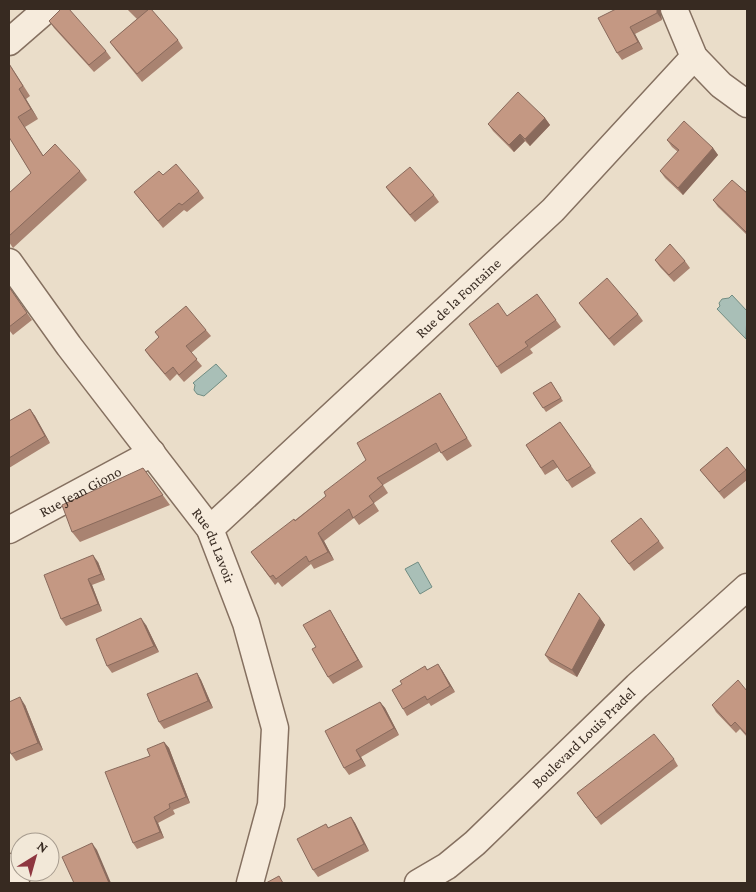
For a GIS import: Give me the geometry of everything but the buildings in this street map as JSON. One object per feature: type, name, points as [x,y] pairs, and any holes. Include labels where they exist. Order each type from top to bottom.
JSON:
[{"type":"street","points":[[9,42],[47,9]]},
{"type":"street","points":[[674,9],[694,57],[721,86],[747,104]]},
{"type":"street","name":"Rue de la Fontaine","points":[[210,528],[553,210],[694,57]]},
{"type":"street","name":"Rue du Lavoir","points":[[9,262],[69,346],[210,528],[246,623],[275,728],[270,805],[250,883]]},
{"type":"street","name":"Rue Jean Giono","points":[[9,530],[152,453]]},
{"type":"street","name":"Boulevard Louis Pradel","points":[[418,883],[447,866],[475,842],[637,686],[747,587]]},
{"type":"street","points":[[9,867],[16,883]]},
{"type":"water","points":[[732,295],[747,311],[746,339],[717,309],[722,299],[729,298]]},
{"type":"water","points":[[216,364],[227,376],[204,396],[197,394],[193,383]]},
{"type":"water","points":[[418,562],[432,587],[420,594],[405,569]]}]
